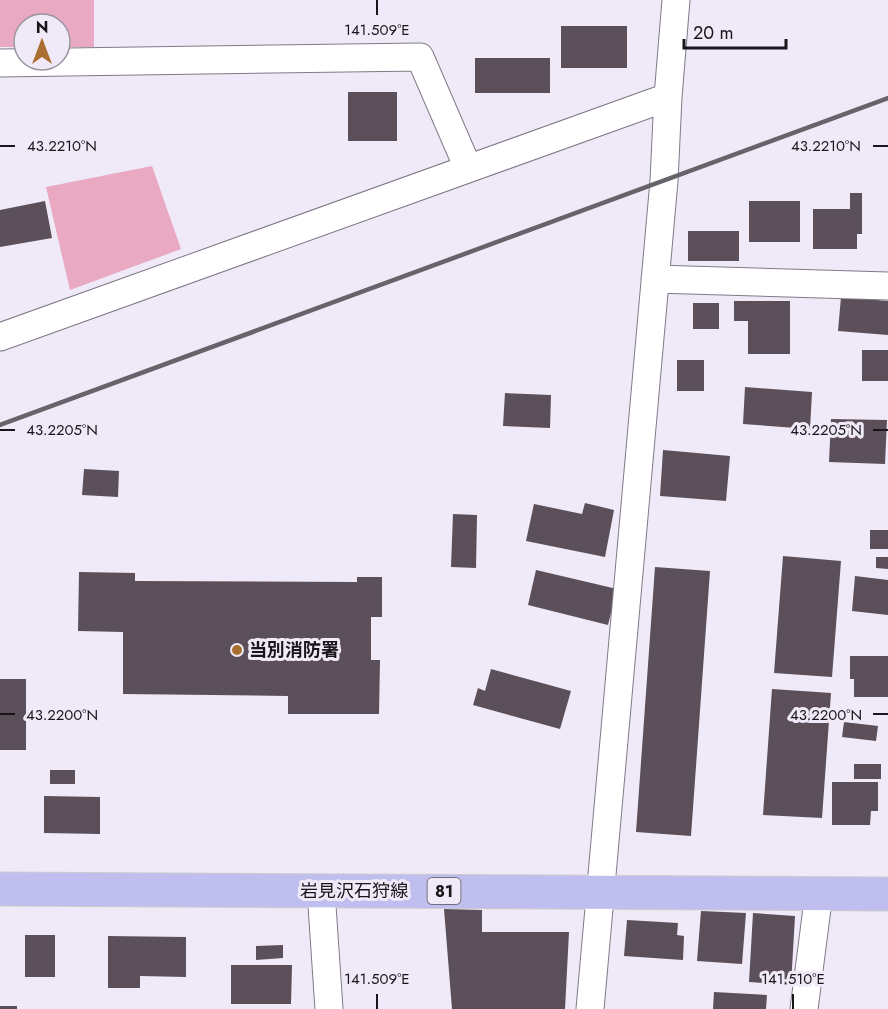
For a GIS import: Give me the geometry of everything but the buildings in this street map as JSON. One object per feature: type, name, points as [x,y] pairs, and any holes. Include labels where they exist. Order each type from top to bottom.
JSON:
[{"type":"main road","name":"岩見沢石狩線","points":[[0,889],[888,894]]},
{"type":"street","points":[[590,1009],[664,181],[676,0]]},
{"type":"street","points":[[0,63],[420,57],[468,168]]},
{"type":"street","points":[[0,337],[668,97]]},
{"type":"street","points":[[655,279],[888,286]]},
{"type":"street","points":[[321,891],[329,1009]]},
{"type":"street","points":[[804,1009],[819,893]]},
{"type":"shaded area","points":[[0,0],[94,0],[94,47],[72,47],[72,12],[12,12],[12,47],[0,47]]},
{"type":"shaded area","points":[[152,166],[181,249],[70,290],[46,187]]},
{"type":"railway","points":[[0,425],[888,98]]},
{"type":"place","name":"当別消防署","points":[[237,650]]}]
